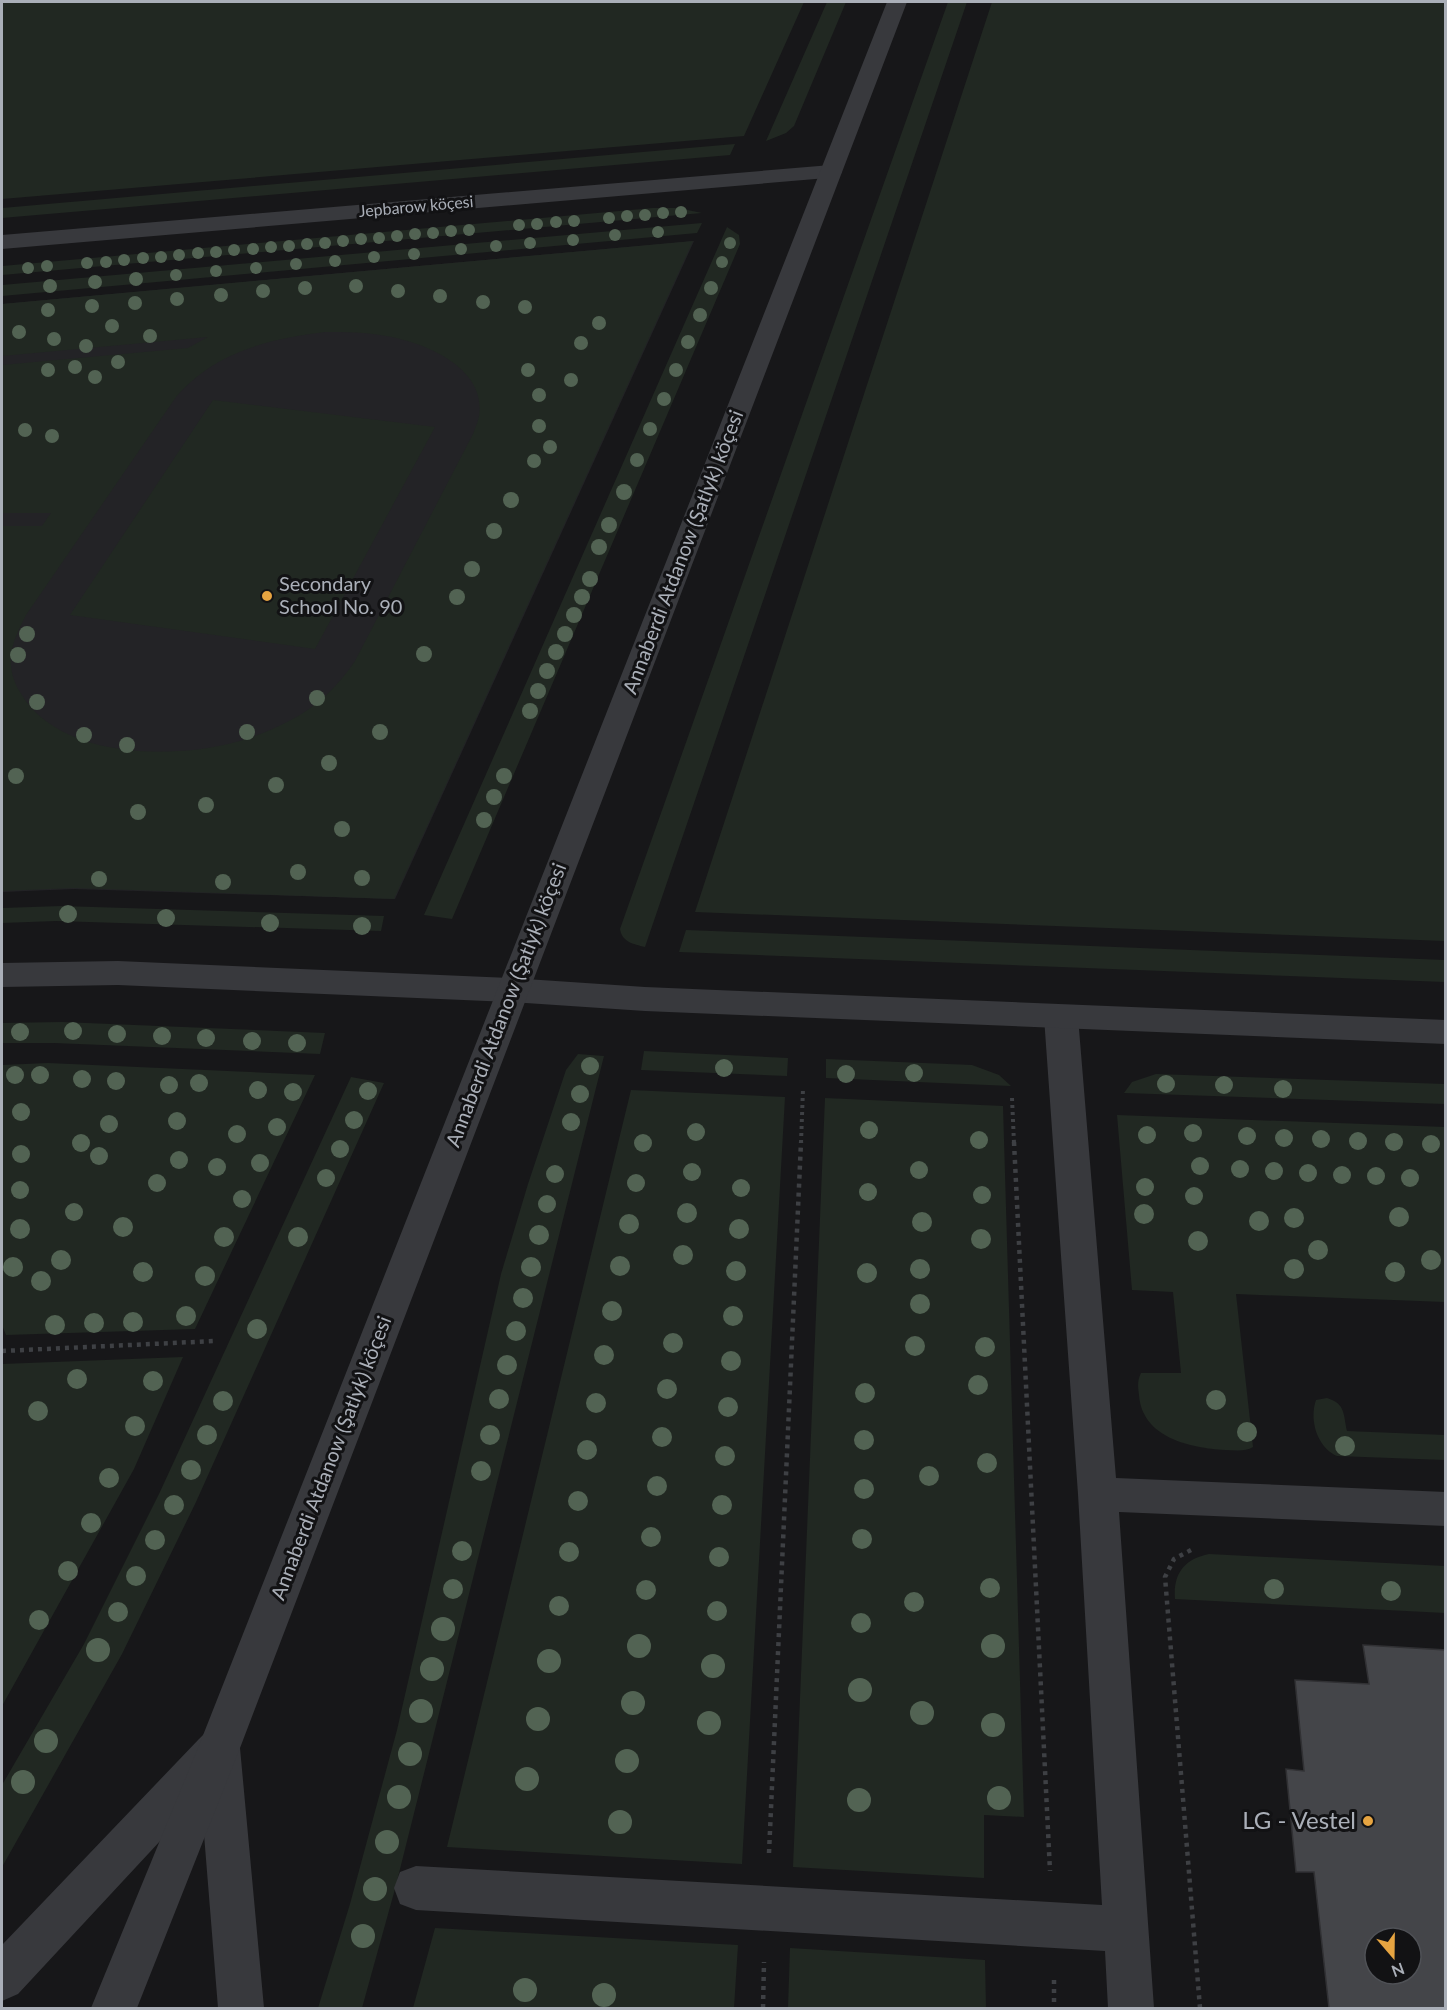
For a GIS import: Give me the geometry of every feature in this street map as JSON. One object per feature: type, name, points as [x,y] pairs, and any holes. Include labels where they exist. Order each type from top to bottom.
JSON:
[{"type":"street","name":"Annaberdi Atdanow (Şatlyk) köçesi","points":[[114,2008],[219,1748],[897,2]]},
{"type":"street","name":"Jepbarow köçesi","points":[[2,242],[831,172]]},
{"type":"street","points":[[2,975],[118,973],[512,990],[645,999],[1446,1032]]},
{"type":"street","points":[[1061,1017],[1098,1494],[1131,2008]]},
{"type":"street","points":[[1098,1494],[1446,1509]]},
{"type":"street","points":[[2,1978],[219,1748]]},
{"type":"street","points":[[219,1748],[241,2008]]},
{"type":"street","points":[[416,1888],[1127,1929]]},
{"type":"path","points":[[766,1909],[803,1089]]},
{"type":"path","points":[[1012,1098],[1053,1926]]},
{"type":"path","points":[[2,1351],[216,1341]]},
{"type":"path","points":[[1187,1551],[1167,1566],[1165,1577],[1200,2008]]},
{"type":"shaded area","points":[[2,2],[804,2],[744,136],[2,199]]},
{"type":"shaded area","points":[[827,2],[846,2],[794,126],[786,133],[766,141]]},
{"type":"shaded area","points":[[948,2],[967,2],[645,947],[636,945],[623,937],[620,929]]},
{"type":"shaded area","points":[[992,2],[1445,2],[1445,941],[695,912]]},
{"type":"shaded area","points":[[735,144],[730,155],[2,218],[2,208]]},
{"type":"shaded area","points":[[653,208],[678,208],[702,213],[2,275],[2,266]]},
{"type":"shaded area","points":[[702,223],[697,233],[2,296],[2,285]]},
{"type":"shaded area","points":[[727,227],[739,235],[740,244],[452,919],[424,915]]},
{"type":"shaded area","name":"Secondary School No. 90","points":[[693,241],[394,899],[74,888],[2,891],[2,526],[42,526],[51,513],[2,513],[2,365],[188,348],[208,337],[2,356],[2,304]],"holes":[[[325,332],[386,336],[434,351],[463,371],[473,384],[479,399],[479,416],[473,434],[355,661],[326,695],[299,715],[249,738],[207,748],[158,752],[113,748],[90,743],[49,724],[33,710],[14,680],[11,658],[16,636],[26,615],[176,397],[208,369],[244,350],[283,339]]]},
{"type":"shaded area","name":"Secondary School No. 90","points":[[694,241],[395,899],[74,889],[2,892],[2,304]]},
{"type":"shaded area","points":[[213,400],[435,427],[315,649],[70,615]]},
{"type":"shaded area","points":[[61,906],[384,916],[381,931],[56,921],[2,923],[2,908]]},
{"type":"shaded area","points":[[686,930],[1445,960],[1445,982],[679,952]]},
{"type":"shaded area","points":[[62,1022],[325,1033],[320,1054],[2,1043],[2,1023]]},
{"type":"shaded area","points":[[644,1051],[788,1058],[787,1076],[641,1070]]},
{"type":"shaded area","points":[[578,1054],[604,1056],[395,1889],[362,2008],[318,2008],[350,1904],[397,1730],[501,1274],[566,1070]]},
{"type":"shaded area","points":[[826,1059],[972,1065],[999,1075],[1011,1086],[826,1078]]},
{"type":"shaded area","points":[[48,1063],[315,1075],[195,1329],[6,1335],[2,1325],[2,1065]]},
{"type":"shaded area","points":[[1156,1074],[1445,1084],[1445,1104],[1124,1093],[1132,1082]]},
{"type":"shaded area","points":[[351,1077],[384,1083],[196,1502],[122,1654],[2,1867],[2,1785],[84,1644],[159,1494]]},
{"type":"shaded area","points":[[631,1090],[785,1097],[742,1864],[447,1847]]},
{"type":"shaded area","points":[[825,1098],[1003,1106],[1024,1817],[984,1815],[984,1878],[793,1867]]},
{"type":"shaded area","points":[[1117,1115],[1445,1127],[1445,1302],[1236,1294],[1253,1447],[1247,1450],[1212,1449],[1170,1438],[1149,1421],[1142,1410],[1138,1384],[1141,1373],[1181,1373],[1173,1292],[1132,1290]]},
{"type":"shaded area","points":[[183,1357],[134,1469],[2,1706],[2,1364]]},
{"type":"shaded area","points":[[1327,1398],[1341,1407],[1347,1431],[1445,1435],[1445,1460],[1337,1456],[1324,1446],[1314,1424],[1316,1400]]},
{"type":"shaded area","points":[[1209,1554],[1445,1566],[1445,1613],[1175,1599],[1176,1582],[1182,1569],[1200,1556]]},
{"type":"shaded area","points":[[435,1928],[738,1945],[734,2008],[413,2008]]},
{"type":"shaded area","points":[[790,1948],[985,1960],[986,2008],[788,2008]]},
{"type":"building","name":"LG - Vestel","points":[[1363,1645],[1446,1650],[1446,2008],[1329,2008],[1314,1872],[1296,1872],[1286,1769],[1304,1771],[1295,1680],[1369,1684]]},
{"type":"place","name":"Secondary School No. 90","points":[[267,596]]},
{"type":"place","name":"LG - Vestel","points":[[1368,1821]]}]
